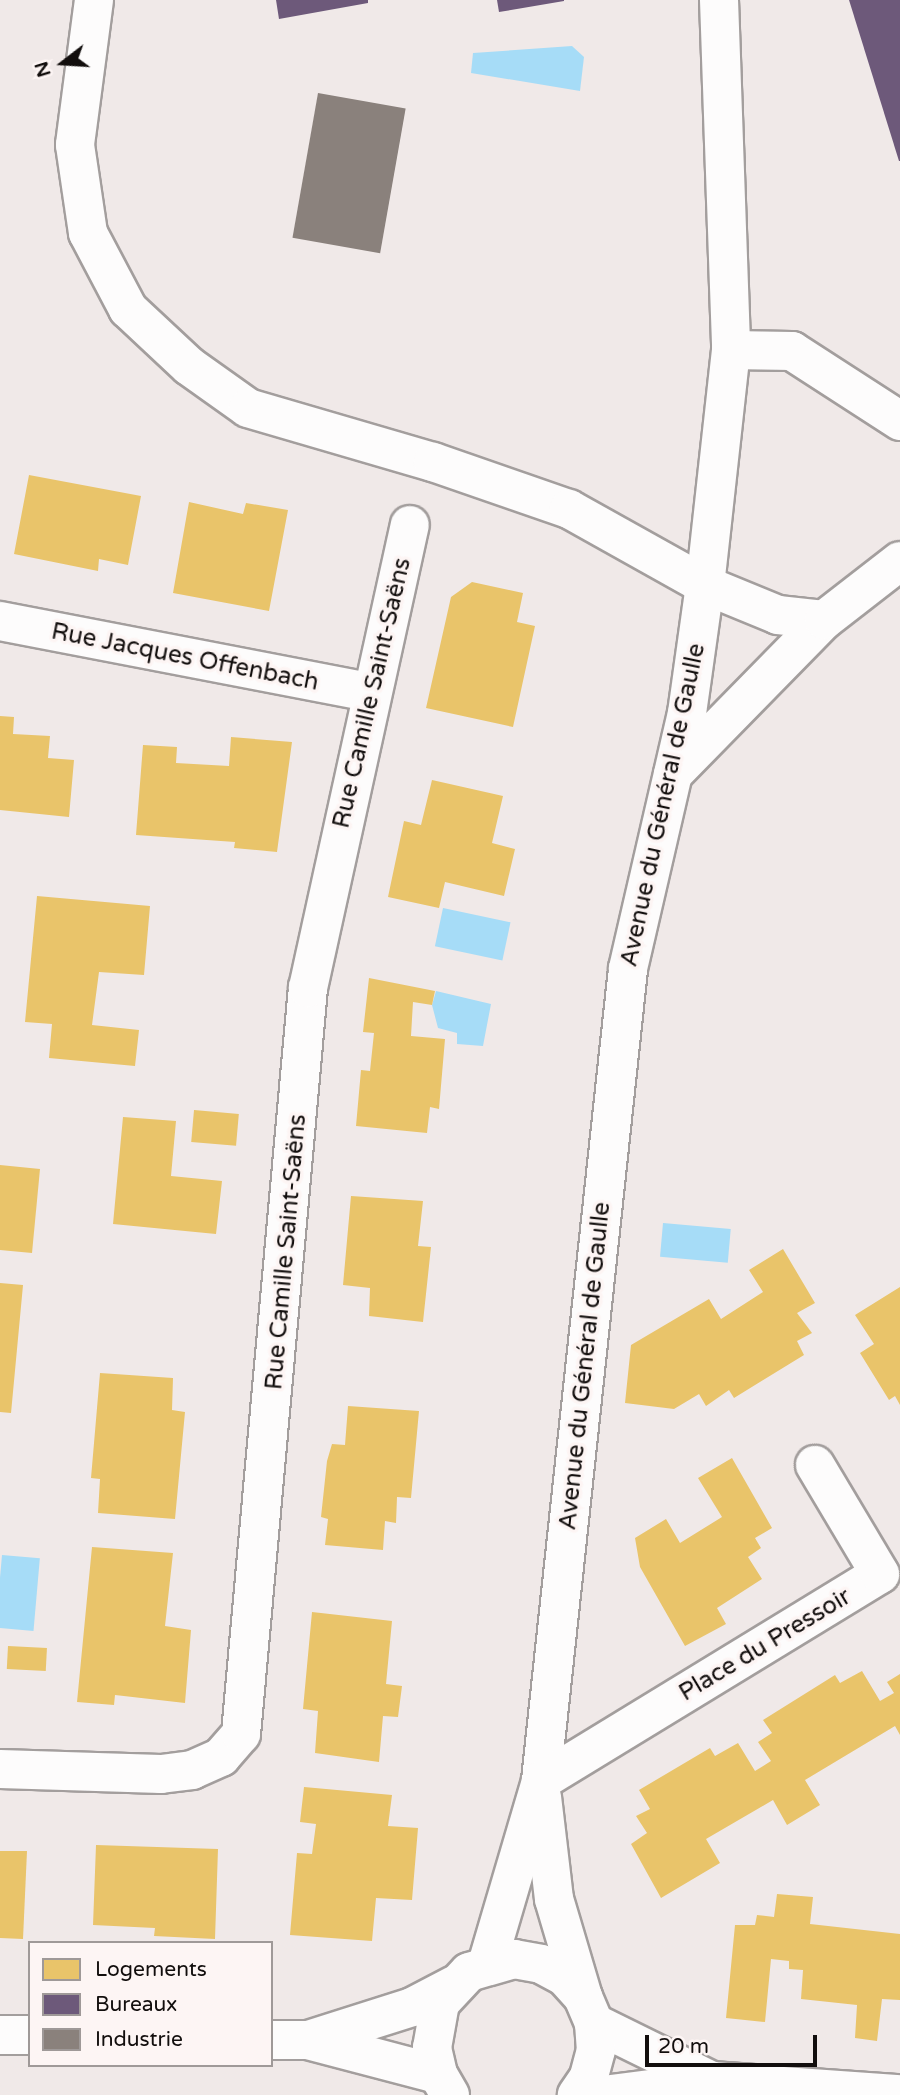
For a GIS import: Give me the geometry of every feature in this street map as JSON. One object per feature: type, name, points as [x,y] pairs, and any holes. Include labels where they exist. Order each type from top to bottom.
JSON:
[{"type":"street","points":[[94,0],[75,145],[88,233],[128,309],[189,366],[247,408],[433,462],[569,509],[705,584],[778,615],[824,620]]},
{"type":"street","name":"Avenue du Général de Gaulle","points":[[487,1964],[541,1781],[628,969],[687,713],[705,584],[731,349],[719,0]]},
{"type":"street","points":[[731,349],[792,351],[900,421]]},
{"type":"street","name":"Rue Camille Saint-Saëns","points":[[0,1769],[162,1774],[192,1770],[221,1757],[241,1734],[308,988],[370,692],[410,525]]},
{"type":"street","points":[[673,774],[824,620],[900,561]]},
{"type":"street","name":"Rue Jacques Offenbach","points":[[0,621],[370,692]]},
{"type":"street","name":"Place du Pressoir","points":[[541,1781],[880,1574],[815,1465]]},
{"type":"street","name":"Avenue du Général de Gaulle","points":[[541,1781],[554,1899],[588,2010],[596,2050],[589,2077],[577,2095]]},
{"type":"street","points":[[289,2040],[412,2007],[487,1964],[514,1959],[541,1964],[565,1977],[588,2010],[712,2081]]},
{"type":"street","points":[[289,2040],[444,2085],[433,2025],[440,2003],[454,1985]]},
{"type":"street","points":[[0,2035],[28,2035]]},
{"type":"street","points":[[603,2095],[712,2081],[900,2094]]},
{"type":"water","points":[[572,46],[584,57],[580,91],[471,73],[473,53]]},
{"type":"water","points":[[443,908],[510,922],[502,960],[435,946]]},
{"type":"water","points":[[436,991],[491,1004],[483,1046],[457,1044],[457,1033],[438,1028],[432,1005]]},
{"type":"water","points":[[663,1223],[731,1229],[728,1263],[660,1257]]},
{"type":"water","points":[[2,1555],[40,1558],[33,1631],[0,1628]]},
{"type":"building: Logements","points":[[29,475],[141,496],[128,565],[99,559],[98,571],[14,554]]},
{"type":"building: Logements","points":[[189,502],[243,514],[246,503],[288,510],[269,611],[173,593]]},
{"type":"building: Logements","points":[[472,582],[523,593],[517,622],[535,626],[513,727],[426,708],[451,597]]},
{"type":"building: Logements","points":[[0,716],[14,717],[13,734],[50,736],[48,758],[74,760],[69,817],[0,810]]},
{"type":"building: Logements","points":[[231,737],[292,742],[277,852],[234,848],[235,842],[136,835],[143,745],[177,747],[176,763],[229,766]]},
{"type":"building: Logements","points":[[432,780],[503,796],[492,843],[515,849],[504,896],[445,882],[439,908],[388,897],[404,821],[421,825]]},
{"type":"building: Logements","points":[[37,896],[150,906],[144,975],[99,972],[92,1025],[139,1030],[135,1066],[49,1058],[52,1024],[25,1022]]},
{"type":"building: Logements","points":[[369,978],[435,991],[432,1005],[413,1002],[411,1036],[445,1039],[439,1109],[430,1107],[427,1133],[356,1126],[361,1070],[370,1071],[374,1033],[363,1032]]},
{"type":"building: Logements","points":[[194,1110],[239,1114],[236,1146],[191,1142]]},
{"type":"building: Logements","points":[[123,1117],[176,1121],[171,1176],[222,1181],[216,1234],[113,1224]]},
{"type":"building: Logements","points":[[0,1165],[40,1169],[32,1253],[0,1250]]},
{"type":"building: Logements","points":[[351,1196],[423,1201],[418,1246],[431,1247],[423,1322],[369,1316],[370,1288],[343,1285]]},
{"type":"building: Logements","points":[[783,1249],[815,1303],[797,1313],[812,1333],[797,1341],[804,1355],[734,1398],[729,1390],[706,1406],[699,1394],[674,1409],[625,1403],[631,1345],[709,1299],[721,1319],[763,1292],[749,1270]]},
{"type":"building: Logements","points":[[0,1283],[23,1285],[11,1413],[0,1412]]},
{"type":"building: Logements","points":[[900,1287],[900,1405],[895,1396],[889,1400],[860,1353],[874,1344],[855,1315]]},
{"type":"building: Logements","points":[[100,1373],[173,1378],[172,1410],[185,1412],[175,1519],[98,1513],[100,1479],[91,1478]]},
{"type":"building: Logements","points":[[348,1406],[419,1411],[411,1498],[397,1497],[396,1523],[385,1521],[383,1550],[325,1545],[328,1519],[321,1517],[327,1461],[332,1444],[345,1445]]},
{"type":"building: Logements","points":[[732,1458],[772,1528],[755,1538],[761,1548],[748,1557],[762,1579],[717,1608],[726,1624],[685,1646],[640,1567],[635,1538],[666,1519],[680,1543],[722,1517],[698,1478]]},
{"type":"building: Logements","points":[[92,1547],[173,1553],[165,1626],[191,1630],[185,1703],[115,1695],[114,1705],[77,1702]]},
{"type":"building: Logements","points":[[312,1612],[392,1621],[386,1684],[402,1686],[398,1717],[383,1716],[379,1762],[315,1753],[318,1711],[303,1709]]},
{"type":"building: Logements","points":[[8,1646],[47,1648],[46,1671],[7,1669]]},
{"type":"building: Logements","points":[[862,1671],[880,1701],[894,1693],[887,1682],[900,1674],[900,1735],[895,1726],[805,1780],[820,1805],[787,1825],[773,1800],[706,1839],[720,1863],[661,1898],[631,1844],[647,1833],[636,1816],[650,1809],[639,1790],[710,1748],[715,1756],[738,1743],[755,1771],[771,1761],[758,1742],[772,1733],[763,1720],[835,1675],[840,1683]]},
{"type":"building: Logements","points":[[304,1787],[392,1795],[388,1826],[418,1828],[412,1900],[376,1898],[372,1941],[290,1935],[297,1853],[312,1854],[316,1824],[300,1822]]},
{"type":"building: Logements","points":[[96,1845],[218,1849],[215,1939],[154,1936],[155,1928],[93,1925]]},
{"type":"building: Logements","points":[[0,1851],[27,1851],[23,1939],[0,1938]]},
{"type":"building: Logements","points":[[777,1894],[813,1897],[810,1924],[900,1934],[900,2000],[882,1999],[877,2041],[855,2038],[857,2005],[801,1999],[803,1970],[789,1969],[789,1961],[771,1959],[765,2022],[726,2018],[735,1925],[755,1925],[757,1915],[774,1917]]},
{"type":"building: Bureaux","points":[[276,0],[368,0],[368,3],[279,19]]},
{"type":"building: Bureaux","points":[[497,0],[564,0],[564,1],[499,12]]},
{"type":"building: Bureaux","points":[[849,0],[900,0],[900,161],[899,161]]},
{"type":"building: Industrie","points":[[318,93],[406,108],[380,253],[292,238]]}]
